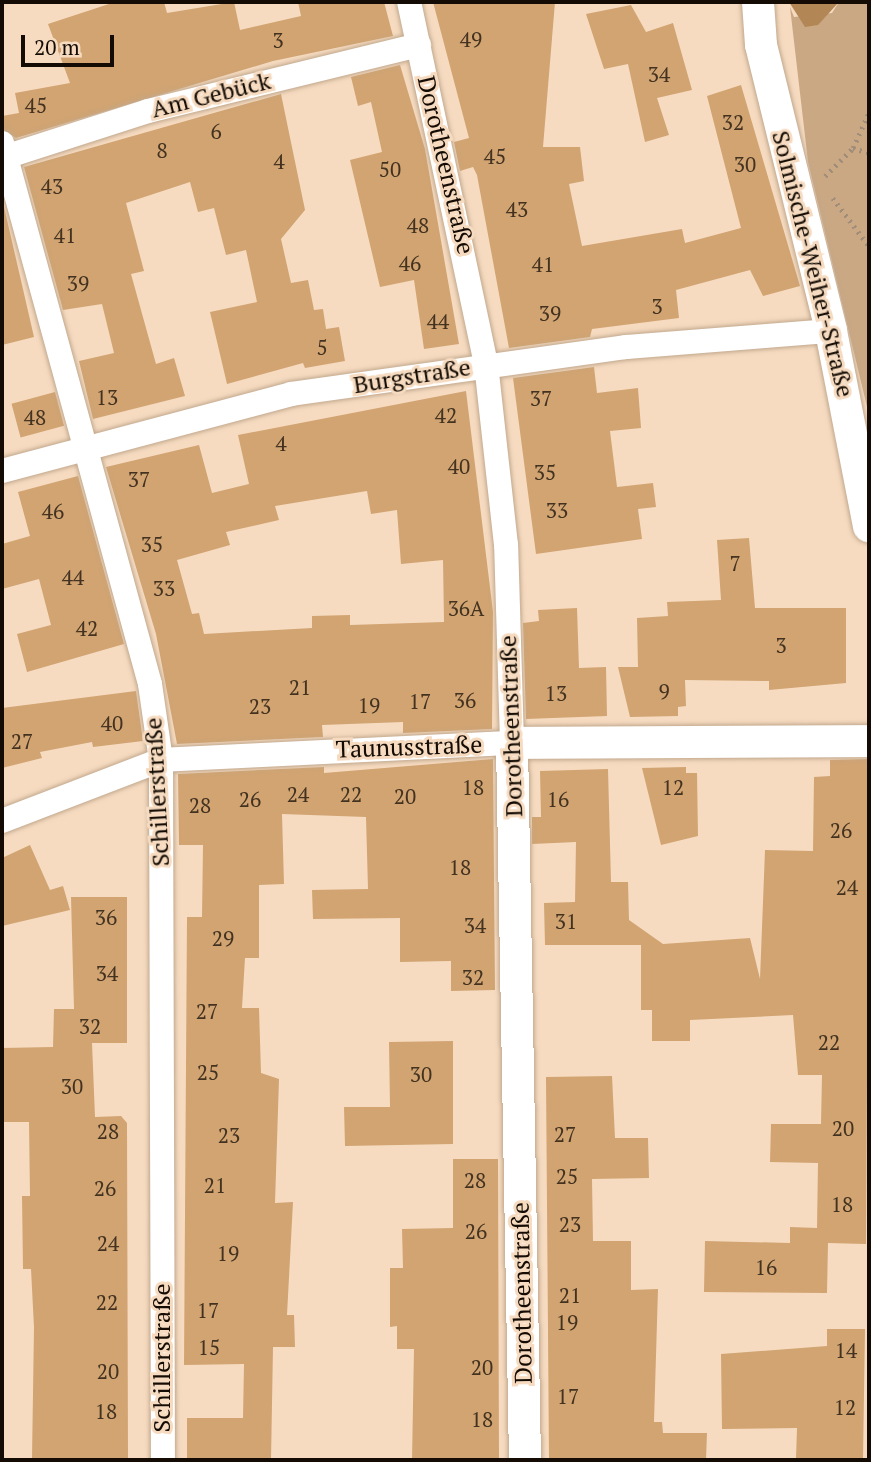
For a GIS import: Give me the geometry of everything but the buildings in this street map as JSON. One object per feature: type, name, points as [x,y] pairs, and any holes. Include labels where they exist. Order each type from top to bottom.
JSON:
[{"type":"street","name":"Dorotheenstraße","points":[[409,2],[486,364],[506,545],[513,743],[525,1460]]},
{"type":"street","name":"Solmische-Weiher-Straße","points":[[758,2],[761,45],[809,181],[831,331],[869,526]]},
{"type":"street","name":"Am Gebück","points":[[3,150],[148,111],[419,45]]},
{"type":"street","name":"Schillerstraße","points":[[3,150],[82,447],[150,684],[160,761],[163,1460]]},
{"type":"street","name":"Burgstraße","points":[[2,471],[82,447],[291,394],[486,364],[831,331]]},
{"type":"street","name":"Taunusstraße","points":[[2,821],[160,761],[513,743],[869,741]]},
{"type":"path","points":[[869,112],[853,148],[809,181],[869,246]]},
{"type":"path","points":[[853,148],[869,153]]},
{"type":"shaded area","points":[[789,2],[839,2],[818,25],[805,27]]},
{"type":"shaded area","points":[[839,2],[869,2],[869,415],[808,162],[790,7],[794,17],[832,13]]}]
